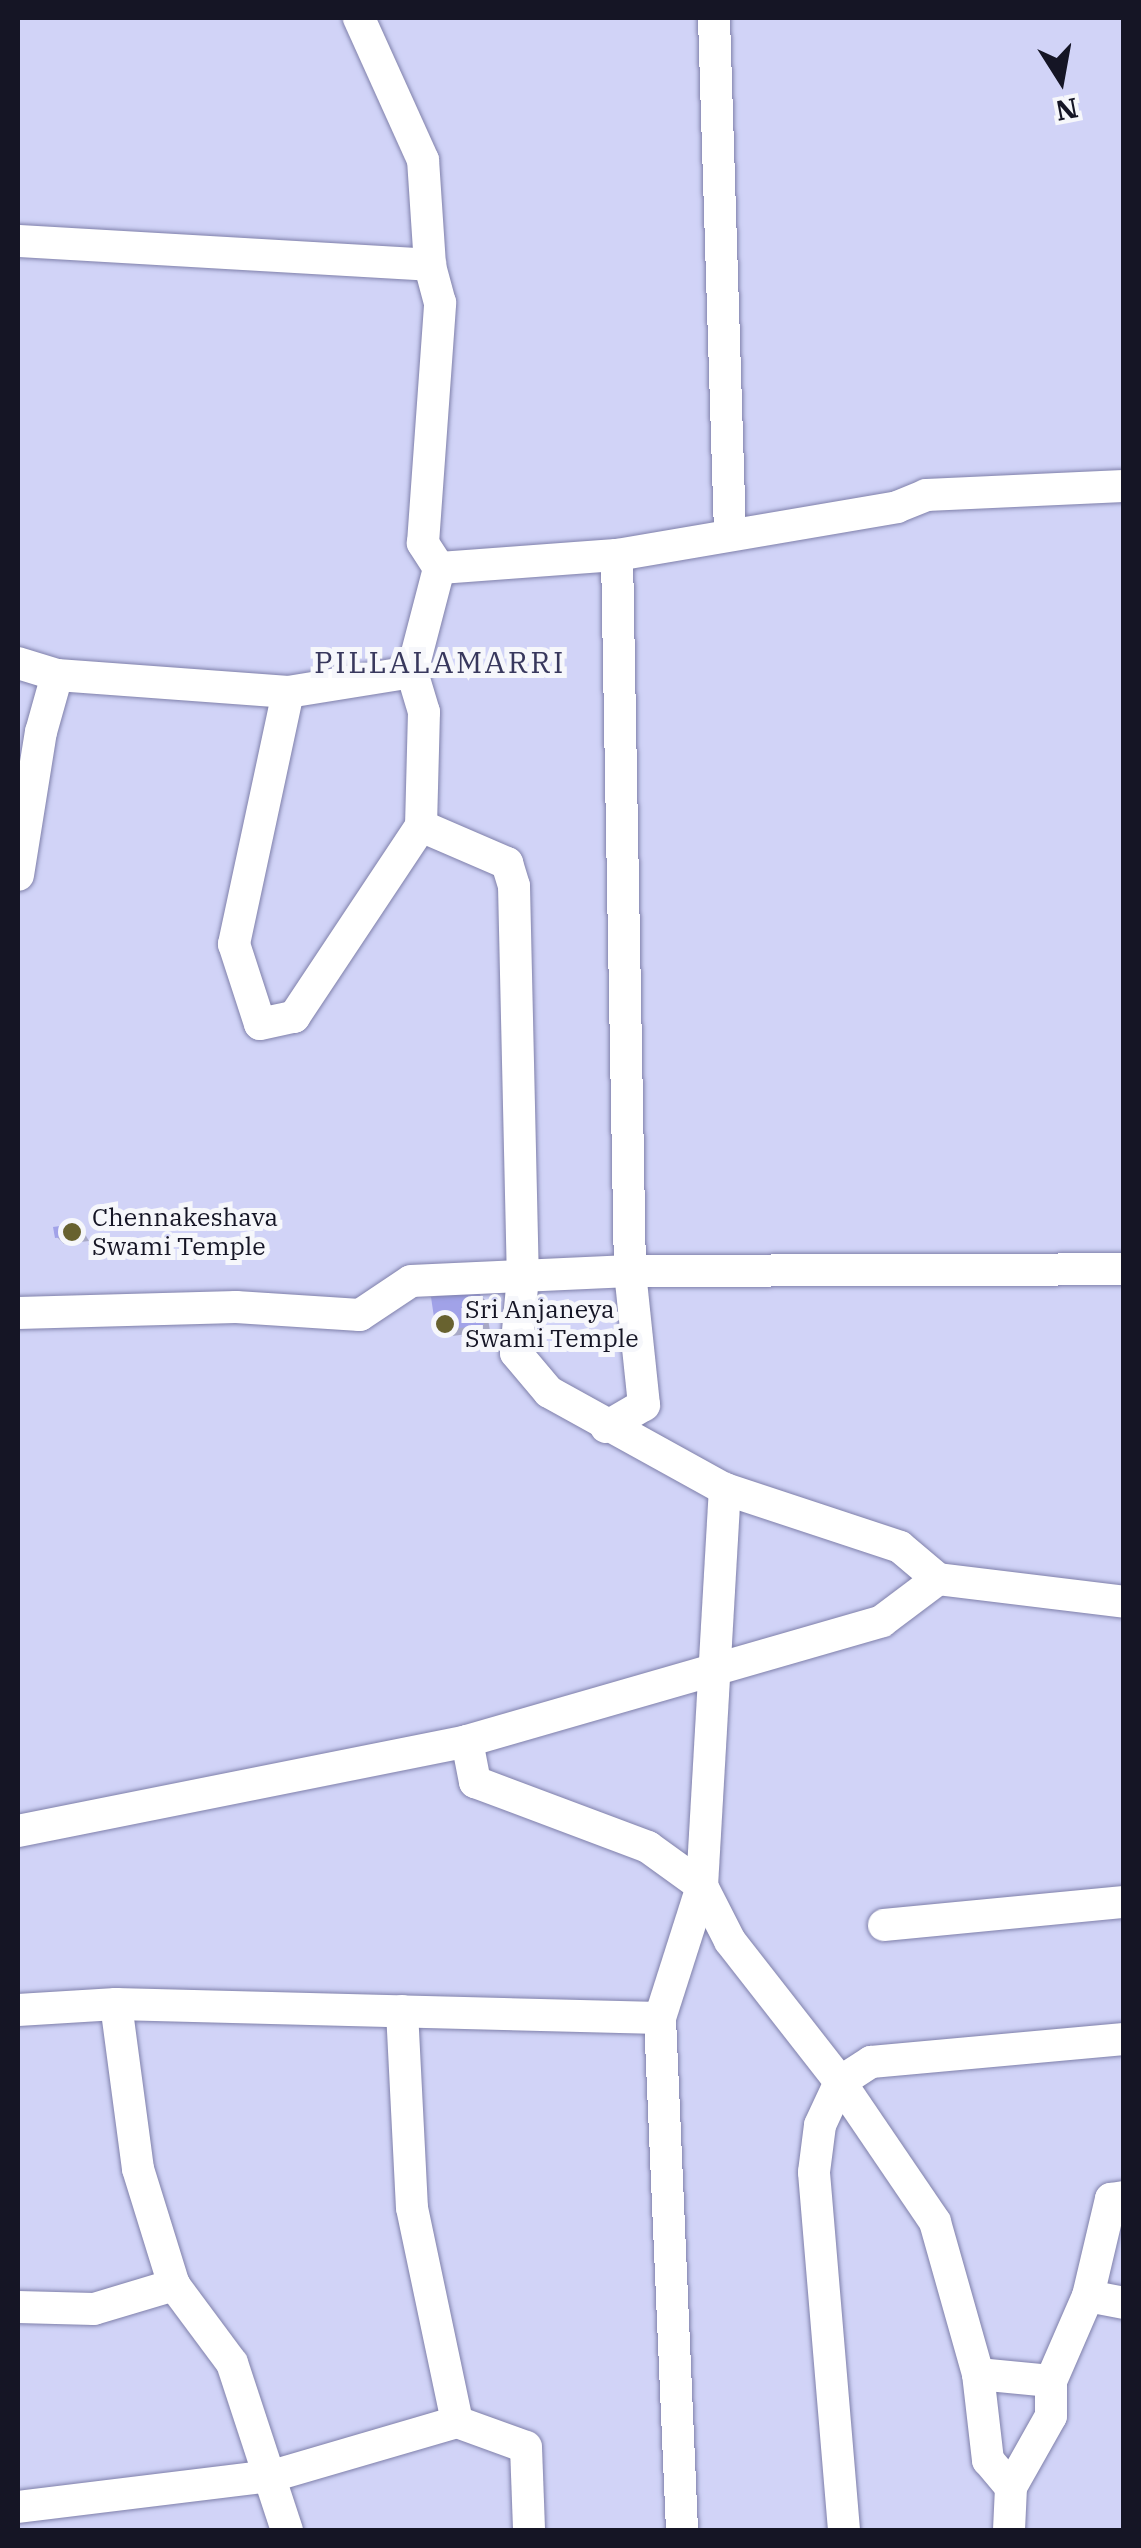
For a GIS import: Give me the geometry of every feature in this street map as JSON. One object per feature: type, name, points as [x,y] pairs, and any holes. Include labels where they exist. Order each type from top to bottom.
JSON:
[{"type":"street","points":[[288,692],[234,944],[260,1024],[294,1017],[421,826],[424,712],[412,672],[439,568],[423,542],[440,302],[430,265],[423,160],[359,18]]},
{"type":"street","points":[[714,18],[730,532]]},
{"type":"street","points":[[18,240],[430,265]]},
{"type":"street","points":[[439,568],[617,554],[897,507],[926,494],[1124,486]]},
{"type":"street","points":[[606,1427],[644,1405],[630,1271],[617,554]]},
{"type":"street","points":[[18,663],[57,674],[288,692],[412,672]]},
{"type":"street","points":[[18,875],[41,732],[57,674]]},
{"type":"street","points":[[421,826],[507,862],[514,886],[523,1276],[516,1353],[549,1392],[724,1489],[900,1547],[938,1579],[1124,1602]]},
{"type":"street","points":[[18,1313],[236,1307],[360,1316],[411,1282],[630,1271],[1124,1268]]},
{"type":"street","points":[[682,2530],[660,2018],[702,1886],[724,1489]]},
{"type":"street","points":[[18,1831],[467,1740],[882,1621],[938,1579]]},
{"type":"street","points":[[467,1740],[475,1782],[648,1847],[702,1886],[730,1941],[840,2082],[935,2222],[978,2374],[988,2460],[1011,2487]]},
{"type":"street","points":[[884,1924],[1124,1902]]},
{"type":"street","points":[[18,2010],[116,2004],[660,2018]]},
{"type":"street","points":[[116,2004],[138,2169],[174,2286],[232,2362],[287,2530]]},
{"type":"street","points":[[402,2011],[412,2208],[457,2422]]},
{"type":"street","points":[[844,2530],[814,2172],[820,2125],[840,2082],[871,2062],[1124,2038]]},
{"type":"street","points":[[1009,2530],[1011,2487],[1051,2416],[1050,2381],[1088,2296],[1112,2199],[1124,2197]]},
{"type":"street","points":[[18,2307],[94,2309],[174,2286]]},
{"type":"street","points":[[1088,2296],[1124,2303]]},
{"type":"street","points":[[978,2374],[1050,2381]]},
{"type":"street","points":[[18,2506],[272,2476],[457,2422],[526,2447],[529,2530]]},
{"type":"building","points":[[81,1223],[83,1235],[55,1238],[53,1227]]},
{"type":"building","points":[[479,1290],[484,1325],[436,1331],[431,1297]]},
{"type":"place","name":"Chennakeshava Swami Temple","points":[[72,1232]]},
{"type":"place","name":"Sri Anjaneya Swami Temple","points":[[445,1324]]},
{"type":"district","name":"PILLALAMARRI","points":[[440,662]]}]
